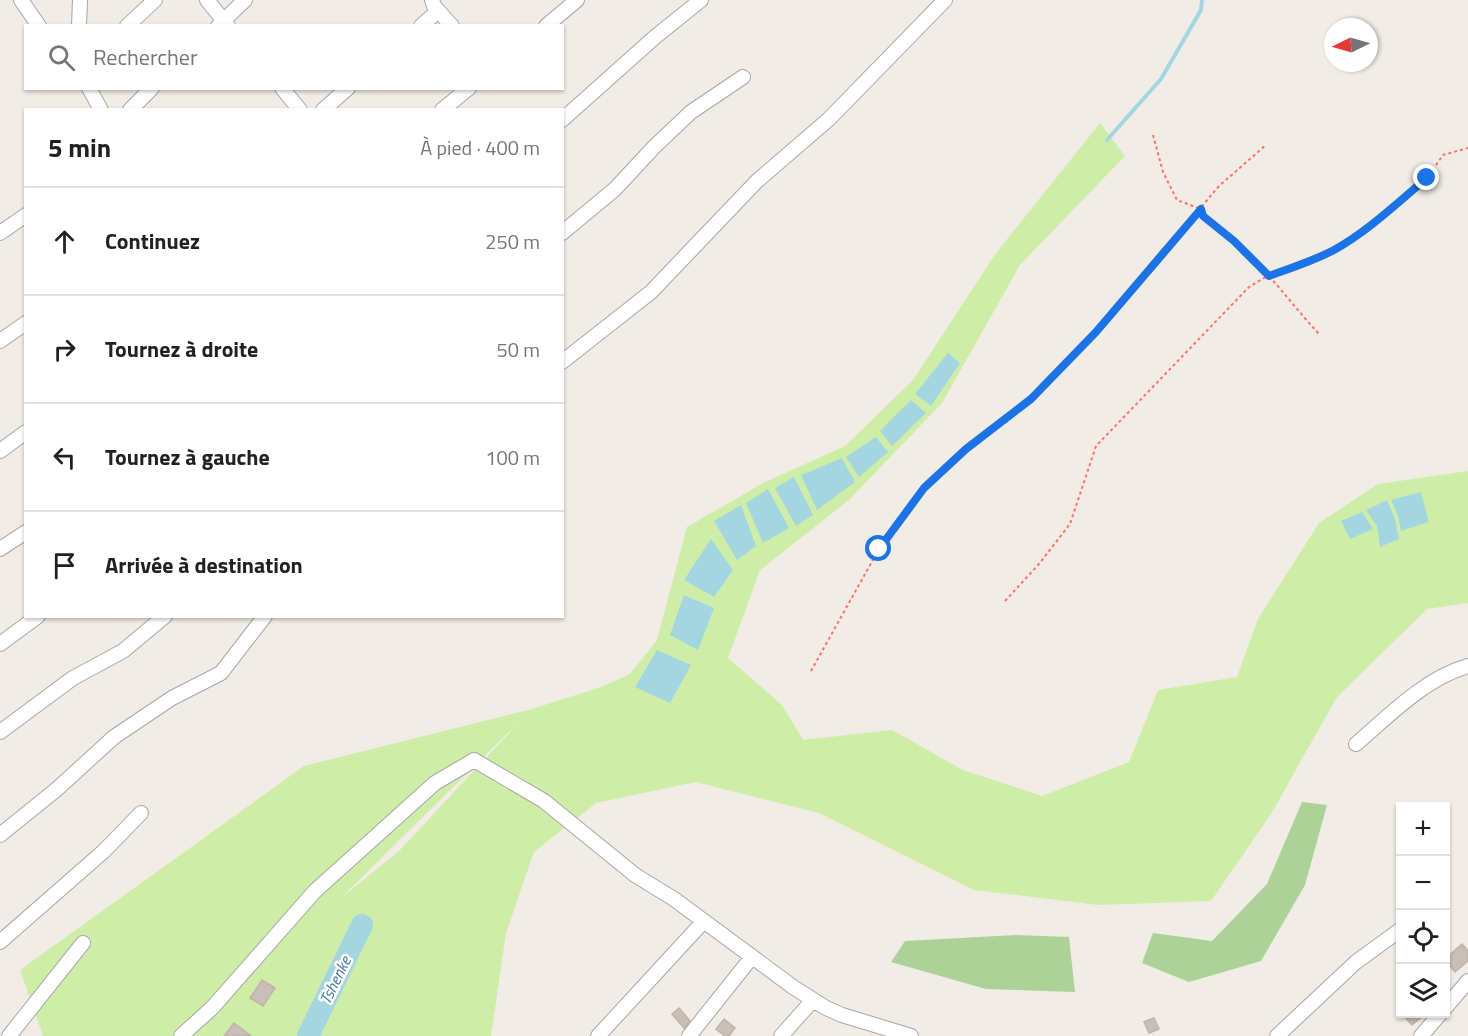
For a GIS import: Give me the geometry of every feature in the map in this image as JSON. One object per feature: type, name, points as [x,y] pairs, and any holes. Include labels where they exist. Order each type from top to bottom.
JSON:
[{"type":"street","points":[[21,0],[38,24]]},
{"type":"street","points":[[79,24],[80,0]]},
{"type":"street","points":[[129,24],[155,0]]},
{"type":"street","points":[[207,0],[224,24],[245,0]]},
{"type":"street","points":[[548,24],[577,0]]},
{"type":"street","points":[[564,118],[655,37],[701,0]]},
{"type":"street","points":[[564,360],[651,292],[757,181],[829,119],[945,0]]},
{"type":"street","points":[[422,24],[435,5],[450,24]]},
{"type":"street","points":[[564,231],[615,189],[691,112],[743,77]]},
{"type":"street","points":[[90,90],[100,108]]},
{"type":"street","points":[[132,108],[150,90]]},
{"type":"street","points":[[284,90],[298,108]]},
{"type":"street","points":[[325,108],[346,90]]},
{"type":"street","points":[[444,108],[467,90]]},
{"type":"street","points":[[0,233],[24,216]]},
{"type":"street","points":[[0,341],[24,324]]},
{"type":"street","points":[[0,451],[24,433]]},
{"type":"street","points":[[0,549],[24,533]]},
{"type":"street","points":[[0,644],[35,618]]},
{"type":"street","points":[[0,732],[73,678],[123,651],[163,618]]},
{"type":"street","points":[[0,835],[57,789],[114,737],[172,698],[221,673],[263,618]]},
{"type":"street","points":[[1356,744],[1427,686],[1445,674],[1468,666]]},
{"type":"street","points":[[181,1036],[212,1008],[315,891],[435,783],[474,760],[544,801],[635,875],[674,899],[813,1000],[877,1031],[911,1036]]},
{"type":"street","points":[[0,942],[104,851],[141,813]]},
{"type":"street","points":[[598,1036],[704,921]]},
{"type":"street","points":[[1277,1036],[1356,962],[1396,934]]},
{"type":"street","points":[[9,1036],[83,943]]},
{"type":"street","points":[[689,1036],[752,957]]},
{"type":"street","points":[[1450,1002],[1468,981]]},
{"type":"street","points":[[782,1036],[813,1000]]},
{"type":"street","points":[[1421,1036],[1437,1018]]},
{"type":"path","points":[[1154,135],[1163,172],[1177,201],[1201,209]]},
{"type":"path","points":[[810,671],[879,549],[924,488],[966,449],[1031,399],[1096,332],[1219,186],[1266,145]]},
{"type":"path","points":[[1005,601],[1039,564],[1070,524],[1096,446],[1249,287],[1269,276],[1306,263],[1335,249],[1378,219],[1427,178],[1443,155],[1468,148]]},
{"type":"path","points":[[1201,209],[1203,216],[1234,241],[1269,276],[1320,335]]},
{"type":"green space","points":[[1100,123],[1125,156],[1020,265],[942,403],[849,500],[760,570],[728,658],[782,705],[803,740],[892,730],[963,770],[1042,796],[1129,762],[1158,690],[1237,677],[1258,619],[1319,523],[1378,484],[1468,471],[1468,603],[1427,609],[1337,697],[1271,814],[1211,901],[1098,905],[974,890],[819,813],[696,782],[596,803],[534,852],[506,933],[491,1036],[43,1036],[20,970],[304,766],[532,709],[601,687],[630,674],[657,640],[687,527],[763,483],[845,446],[913,380],[996,253]],"holes":[[[522,719],[400,850],[345,895]]]},
{"type":"green space","points":[[1302,802],[1327,805],[1305,885],[1261,961],[1189,982],[1142,963],[1153,933],[1212,941],[1267,884]]},
{"type":"green space","points":[[1016,935],[1069,937],[1075,992],[986,989],[891,962],[905,941]]},
{"type":"water","points":[[948,353],[960,363],[931,406],[915,394]]},
{"type":"water","points":[[911,400],[926,413],[892,446],[880,431]]},
{"type":"water","points":[[876,437],[888,452],[859,477],[846,457]]},
{"type":"water","points":[[842,458],[855,482],[817,510],[801,475]]},
{"type":"water","points":[[794,477],[813,515],[796,526],[775,488]]},
{"type":"water","points":[[768,489],[789,528],[763,543],[746,503]]},
{"type":"water","points":[[1421,492],[1429,522],[1401,531],[1391,500]]},
{"type":"water","points":[[1387,500],[1395,519],[1399,539],[1380,547],[1377,526],[1366,510]]},
{"type":"water","points":[[741,505],[756,546],[737,560],[714,521]]},
{"type":"water","points":[[1362,512],[1373,529],[1350,539],[1341,521]]},
{"type":"water","points":[[711,539],[733,570],[714,597],[684,580]]},
{"type":"water","points":[[684,595],[714,608],[698,650],[670,635]]},
{"type":"water","points":[[657,650],[691,665],[670,703],[635,687]]},
{"type":"building","points":[[1462,944],[1468,951],[1468,961],[1455,972],[1450,966],[1450,954]]},
{"type":"building","points":[[262,980],[275,988],[263,1006],[250,998]]},
{"type":"building","points":[[679,1008],[690,1021],[684,1028],[672,1014]]},
{"type":"building","points":[[1154,1018],[1159,1029],[1149,1033],[1144,1022]]},
{"type":"building","points":[[1406,1018],[1420,1018],[1412,1025]]},
{"type":"building","points":[[724,1019],[735,1028],[729,1036],[725,1036],[716,1029]]},
{"type":"building","points":[[234,1023],[251,1036],[224,1036]]},
{"type":"waterway","points":[[1107,140],[1161,79],[1201,10],[1202,0]]},
{"type":"waterway","name":"Tshenke","points":[[308,1036],[362,925]]},
{"type":"route","points":[[879,549],[924,488],[966,449],[1031,399],[1096,332],[1201,209],[1203,216],[1234,241],[1269,276],[1306,263],[1335,249],[1378,219],[1427,178]]}]
